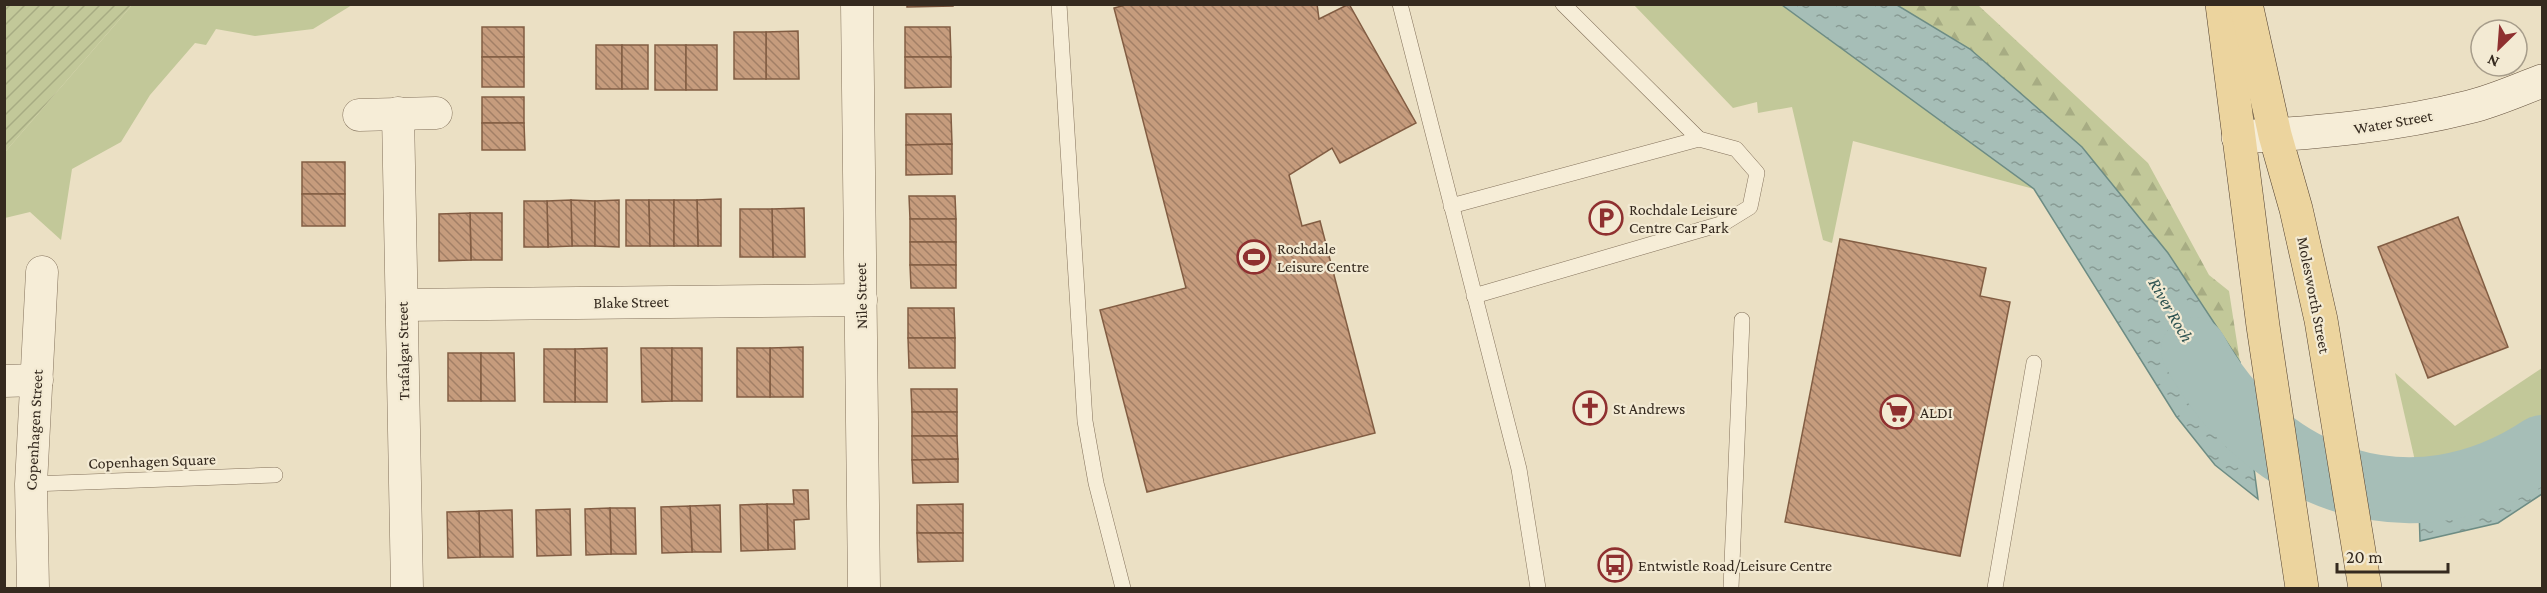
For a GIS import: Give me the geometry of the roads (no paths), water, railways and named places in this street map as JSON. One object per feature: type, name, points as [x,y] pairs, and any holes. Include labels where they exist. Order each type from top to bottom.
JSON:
[{"type":"main road","points":[[2222,4],[2263,326],[2301,587]]},
{"type":"main road","name":"Molesworth Street","points":[[2246,4],[2275,135],[2296,209],[2321,320],[2362,573]]},
{"type":"main road","name":"Water Street","points":[[2238,137],[2340,130],[2430,116],[2472,106],[2542,81]]},
{"type":"street","name":"Nile Street","points":[[858,4],[864,588]]},
{"type":"street","name":"Trafalgar Street","points":[[398,113],[407,588]]},
{"type":"street","points":[[360,115],[436,113]]},
{"type":"street","name":"Copenhagen Street","points":[[33,588],[31,484],[42,272]]},
{"type":"street","name":"Blake Street","points":[[402,305],[861,300]]},
{"type":"street","points":[[4,381],[37,380]]},
{"type":"lane","points":[[1059,4],[1085,422],[1096,483],[1123,588]]},
{"type":"lane","points":[[1400,4],[1519,469],[1538,588]]},
{"type":"lane","points":[[1563,4],[1699,140]]},
{"type":"lane","points":[[1451,206],[1699,140],[1736,149],[1757,173],[1750,207],[1724,223],[1474,296]]},
{"type":"lane","points":[[1731,588],[1742,320]]},
{"type":"lane","points":[[1995,587],[2034,363]]},
{"type":"lane","name":"Copenhagen Square","points":[[31,484],[275,475]]},
{"type":"water","points":[[1782,5],[1897,5],[1970,49],[2082,147],[2168,253],[2240,362],[2258,499],[2215,465],[2176,416],[2034,189]]},
{"type":"water","points":[[2542,431],[2542,494],[2498,523],[2420,541],[2418,474],[2456,471]]},
{"type":"waterway","name":"River Roch","points":[[2194,350],[2224,396],[2260,433],[2301,462],[2346,481],[2394,490],[2443,488],[2493,474],[2542,448]]},
{"type":"place","name":"Rochdale Leisure Centre Car Park","points":[[1606,218]]},
{"type":"place","name":"Rochdale Leisure Centre","points":[[1254,257]]},
{"type":"place","name":"St Andrews","points":[[1590,408]]},
{"type":"place","name":"ALDI","points":[[1897,412]]},
{"type":"place","name":"Entwistle Road/Leisure Centre","points":[[1615,565]]}]
